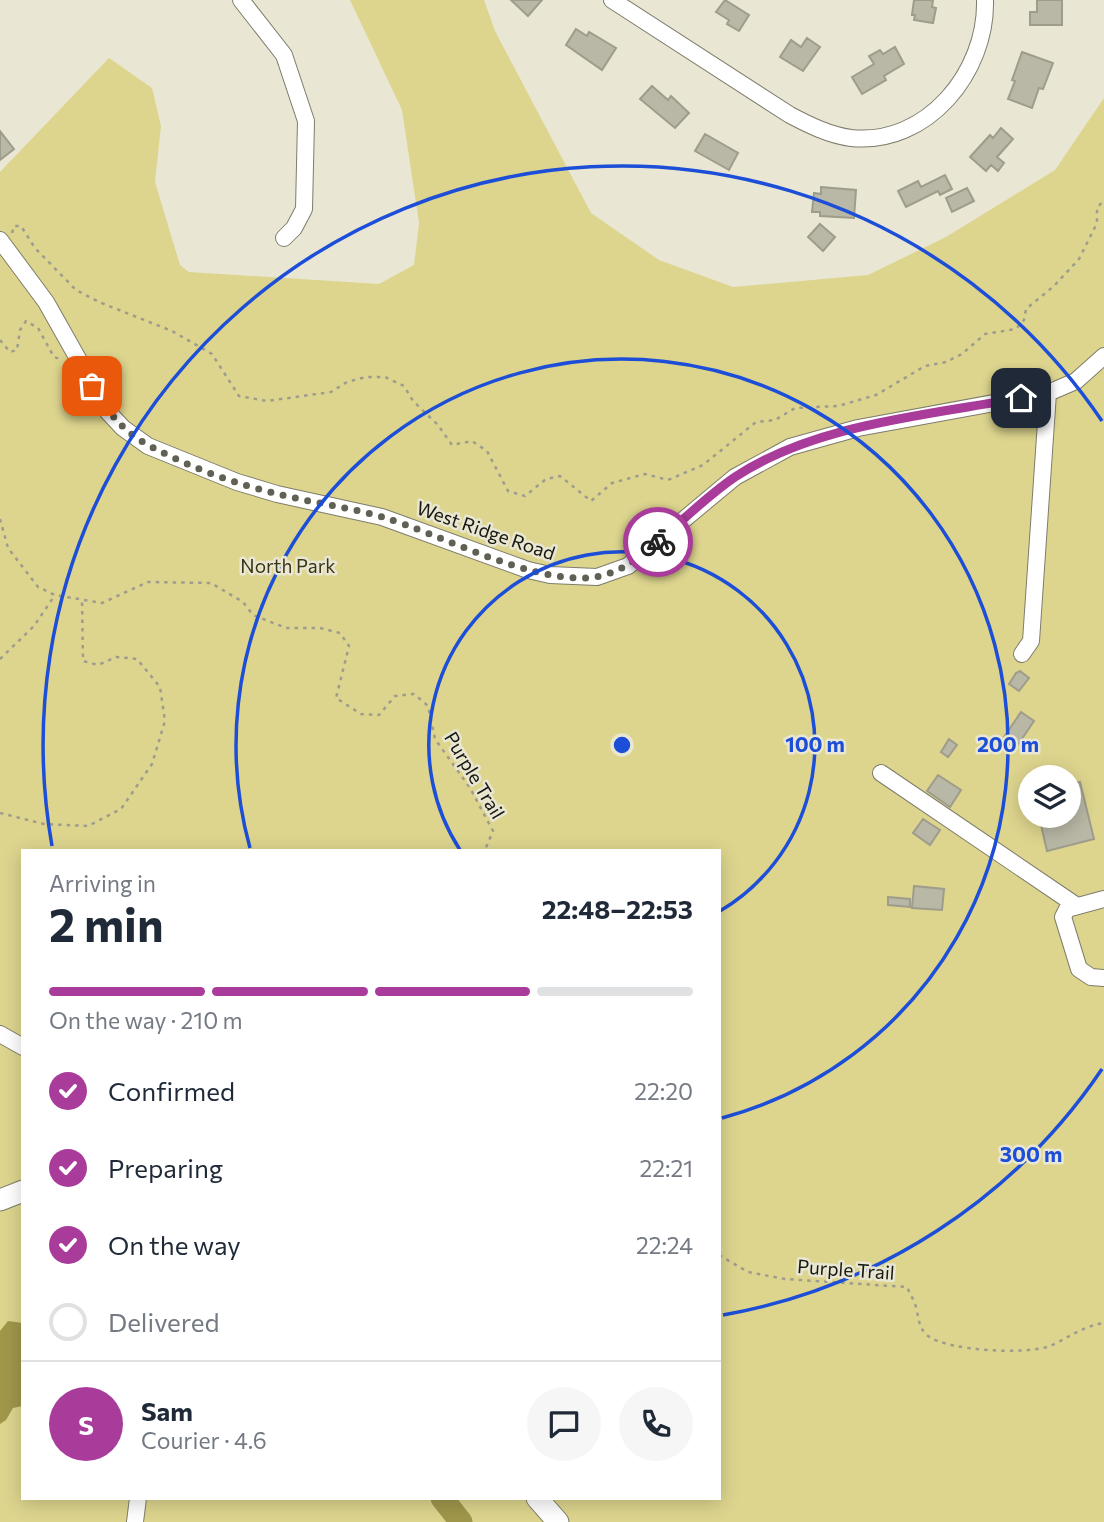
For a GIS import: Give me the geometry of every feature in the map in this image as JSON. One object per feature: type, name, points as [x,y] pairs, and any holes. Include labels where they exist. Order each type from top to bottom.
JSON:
[{"type":"main road","points":[[0,1200],[21,1192]]},
{"type":"main road","points":[[539,1500],[558,1522]]},
{"type":"street","points":[[241,0],[284,55],[306,121],[304,209],[294,228],[284,238]]},
{"type":"street","points":[[612,0],[790,115],[810,126],[852,138],[896,134],[924,121],[935,112],[966,76],[983,23],[985,0]]},
{"type":"street","name":"West Ridge Road","points":[[6,246],[46,302],[102,402],[115,420],[135,437],[166,454],[237,482],[277,494],[382,517],[528,570],[568,577],[597,577],[628,566],[735,477],[790,447],[858,428],[1048,393],[1076,381],[1104,356]]},
{"type":"street","points":[[1022,654],[1031,641],[1048,393]]},
{"type":"street","points":[[881,773],[1077,906]]},
{"type":"street","points":[[1104,899],[1067,909],[1063,917],[1077,964],[1083,973],[1104,978]]},
{"type":"street","points":[[0,1034],[21,1046]]},
{"type":"street","points":[[135,1522],[138,1500]]},
{"type":"path","points":[[6,246],[15,226],[21,226],[35,248],[76,290],[172,331],[212,354],[239,396],[267,401],[331,393],[347,382],[366,377],[385,377],[404,386],[412,401],[438,425],[452,445],[472,441],[486,451],[508,491],[525,496],[546,479],[560,476],[590,501],[612,482],[645,474],[668,480],[704,465],[756,422],[775,420],[794,408],[838,406],[876,395],[925,366],[946,362],[962,354],[985,334],[1016,329],[1024,320],[1026,309],[1054,286],[1079,259],[1097,223],[1097,208],[1104,200]]},
{"type":"path","points":[[0,340],[10,352],[17,350],[20,330],[26,321],[38,328],[54,357],[66,360],[76,355]]},
{"type":"path","name":"Purple Trail","points":[[0,519],[8,548],[38,587],[55,595],[102,603],[148,582],[211,583],[243,602],[253,615],[286,628],[320,628],[340,633],[349,646],[336,698],[361,713],[379,715],[395,696],[414,694],[428,706],[435,738],[470,788],[493,831],[485,849]]},
{"type":"path","points":[[0,659],[34,626],[55,595]]},
{"type":"path","points":[[0,813],[44,824],[88,826],[121,809],[152,764],[165,721],[160,687],[137,659],[116,657],[98,665],[83,661],[82,599]]},
{"type":"path","name":"Purple Trail","points":[[721,1256],[748,1272],[785,1279],[907,1287],[916,1306],[918,1323],[928,1335],[945,1344],[1016,1352],[1049,1346],[1066,1336],[1104,1323]]},
{"type":"green space","name":"North Park","points":[[350,0],[484,0],[495,31],[591,213],[659,260],[733,287],[868,275],[946,237],[1055,170],[1104,98],[1104,1522],[0,1522],[0,172],[109,58],[152,88],[161,126],[155,182],[180,265],[189,272],[379,284],[414,265],[419,223],[402,110]]},
{"type":"shaded area","points":[[8,1321],[21,1323],[21,1406],[13,1408],[6,1420],[0,1424],[0,1331]]},
{"type":"building","points":[[511,0],[542,0],[528,16]]},
{"type":"building","points":[[725,0],[749,15],[739,31],[727,24],[729,20],[716,12]]},
{"type":"building","points":[[914,0],[933,0],[932,7],[936,8],[933,23],[914,20]]},
{"type":"building","points":[[1037,0],[1062,0],[1062,25],[1030,25],[1030,12],[1037,12]]},
{"type":"building","points":[[576,29],[587,36],[589,32],[616,48],[602,70],[566,45]]},
{"type":"building","points":[[807,38],[820,47],[803,71],[780,57],[791,40],[801,47]]},
{"type":"building","points":[[895,47],[904,64],[884,76],[886,80],[862,94],[852,77],[874,64],[869,56],[880,50],[883,54]]},
{"type":"building","points":[[1022,52],[1053,63],[1043,89],[1039,88],[1032,108],[1008,99]]},
{"type":"building","points":[[652,86],[668,100],[671,96],[689,113],[675,128],[640,99]]},
{"type":"building","points":[[1001,128],[1013,139],[997,157],[1004,163],[998,171],[991,165],[986,171],[970,157],[990,135],[993,138]]},
{"type":"building","points":[[0,131],[14,149],[0,160]]},
{"type":"building","points":[[705,134],[738,153],[729,170],[695,151]]},
{"type":"building","points":[[945,175],[952,189],[940,195],[938,191],[906,207],[898,191],[918,181],[921,187]]},
{"type":"building","points":[[821,187],[856,190],[854,218],[820,216],[820,212],[812,212],[814,193],[821,194]]},
{"type":"building","points":[[967,188],[974,201],[952,212],[946,198]]},
{"type":"building","points":[[820,224],[835,237],[823,251],[808,237]]},
{"type":"building","points":[[1020,671],[1029,678],[1019,691],[1009,684]]},
{"type":"building","points":[[1021,712],[1034,721],[1017,746],[1004,737]]},
{"type":"building","points":[[949,739],[957,745],[948,757],[941,752]]},
{"type":"building","points":[[938,775],[961,790],[950,807],[927,791]]},
{"type":"building","points":[[1081,786],[1094,839],[1047,851],[1042,828],[1081,828]]},
{"type":"building","points":[[923,819],[940,830],[930,845],[913,833]]},
{"type":"building","points":[[914,886],[944,889],[942,910],[912,908]]},
{"type":"building","points":[[888,897],[910,899],[910,907],[888,905]]},
{"type":"waterway","points":[[444,1500],[461,1522]]},
{"type":"way so far","points":[[92,386],[115,420],[148,446],[166,454],[237,482],[277,494],[359,511],[406,525],[528,570],[568,577],[597,577],[628,566],[658,542]]},
{"type":"route","points":[[658,542],[735,477],[790,447],[858,428],[1021,398]]}]
